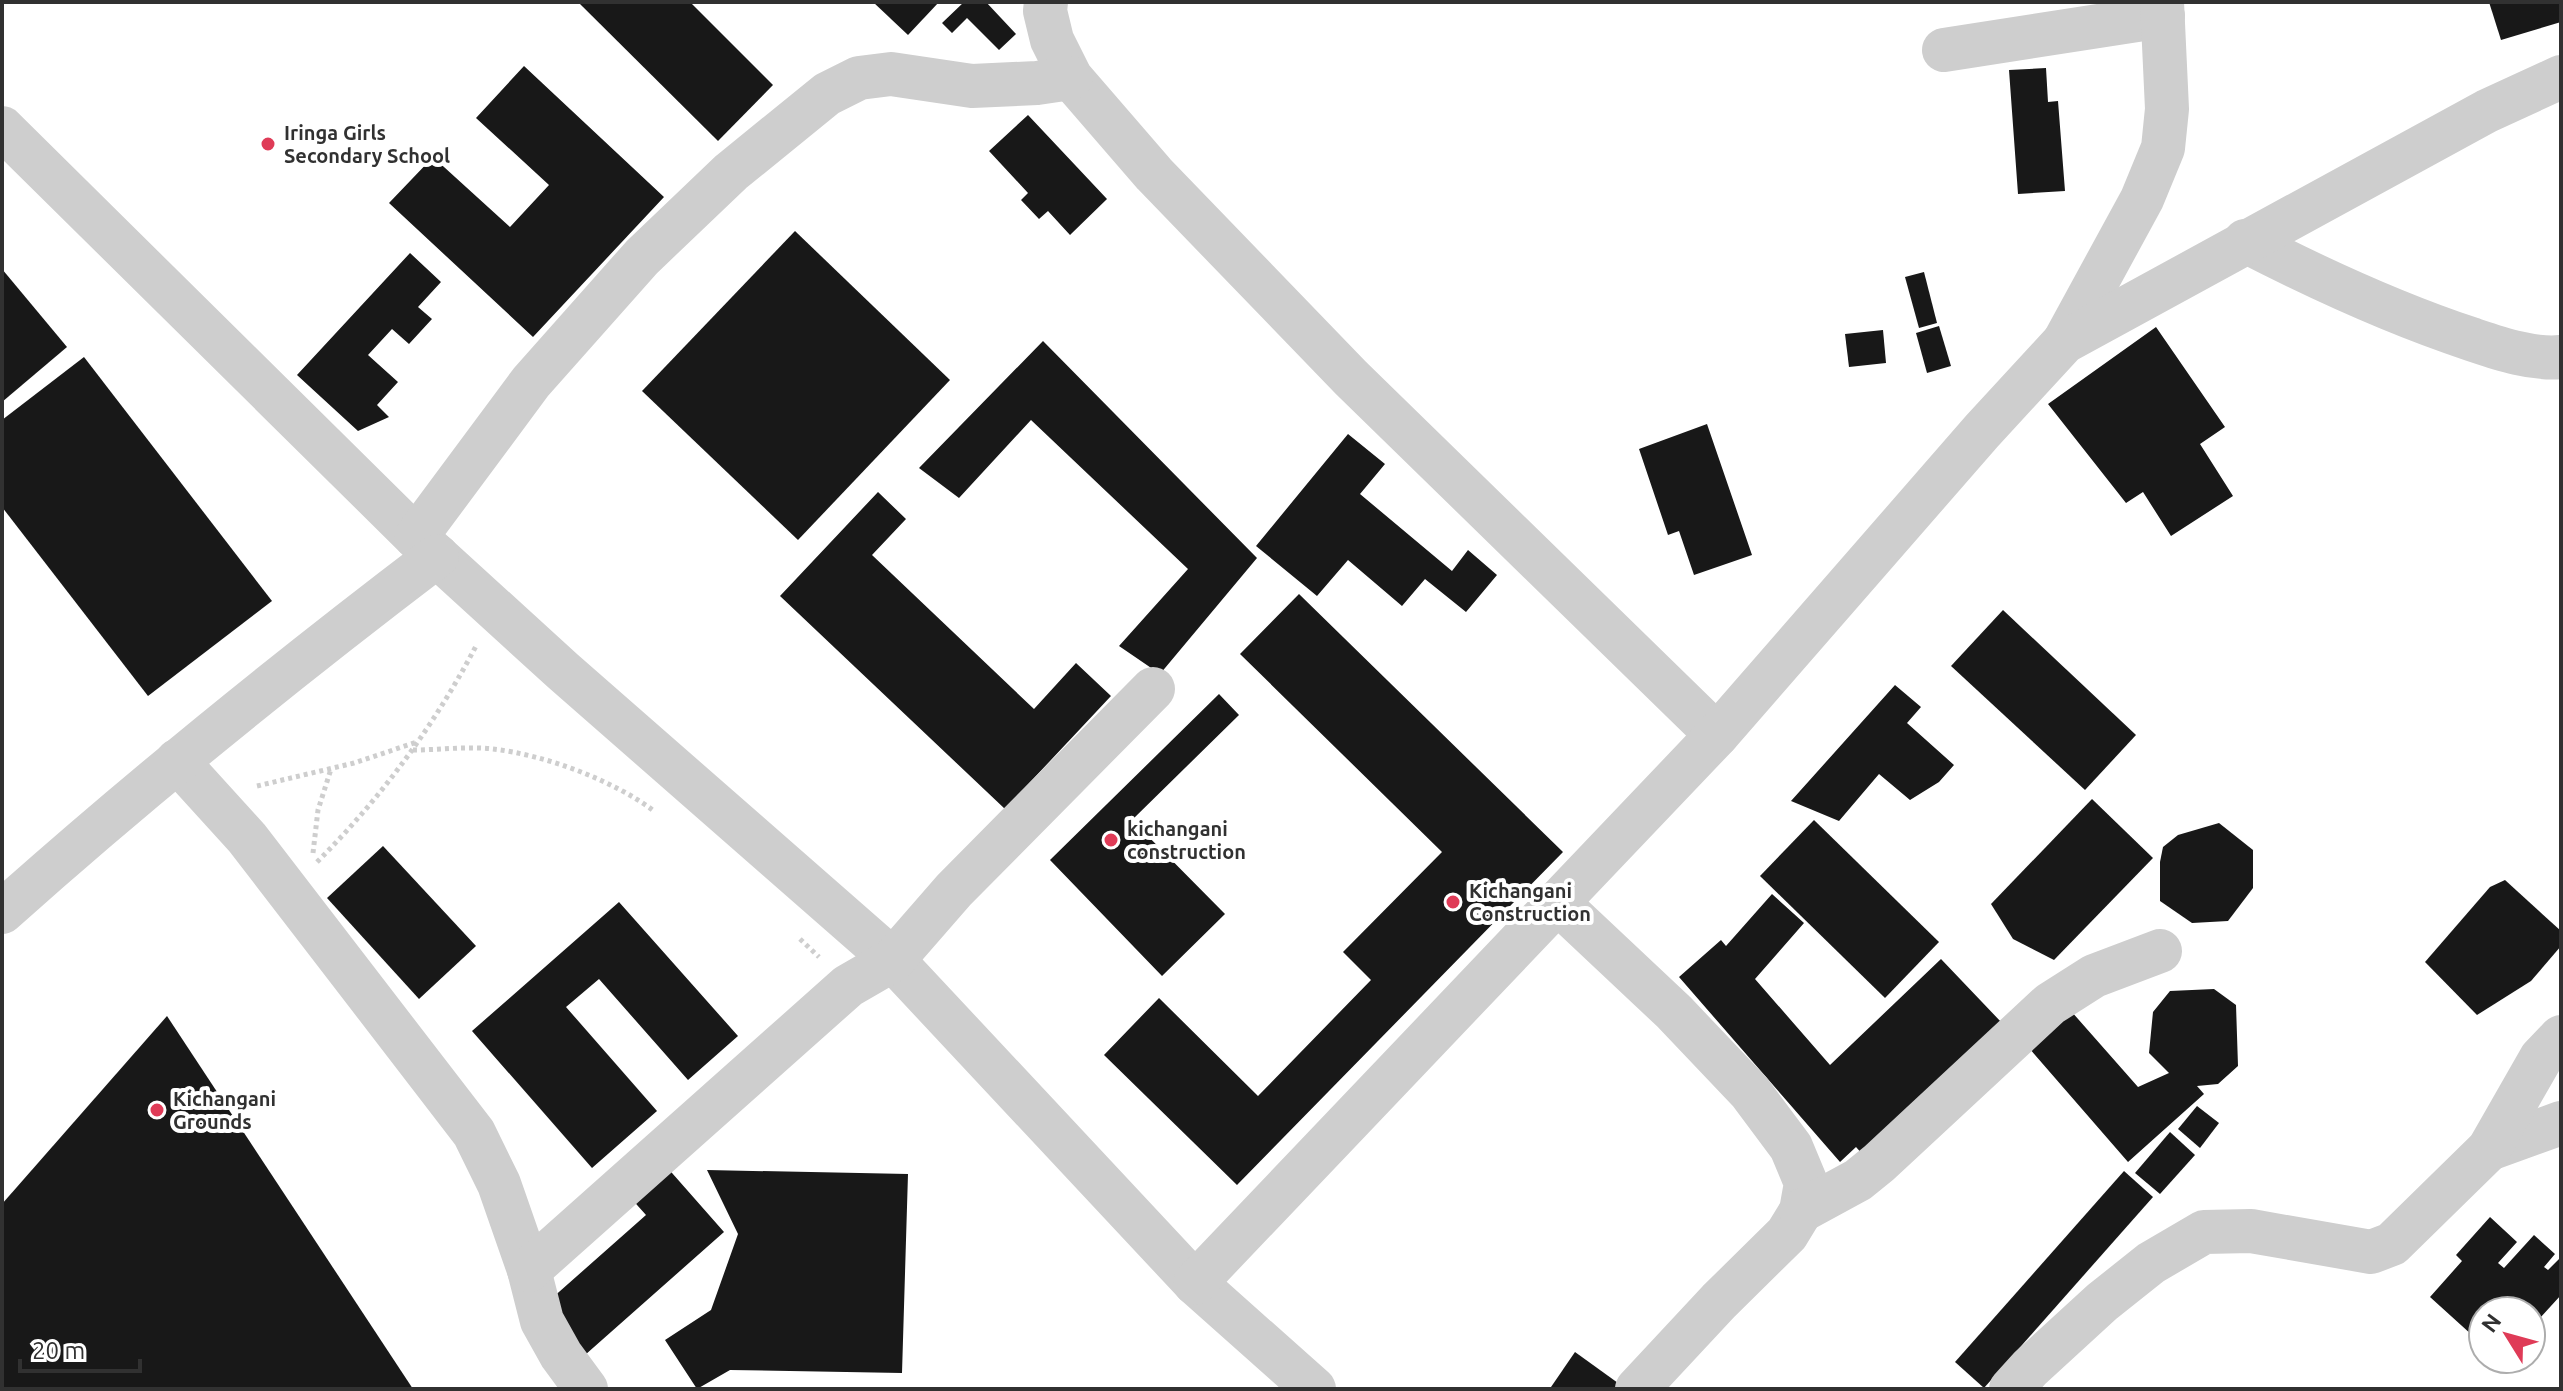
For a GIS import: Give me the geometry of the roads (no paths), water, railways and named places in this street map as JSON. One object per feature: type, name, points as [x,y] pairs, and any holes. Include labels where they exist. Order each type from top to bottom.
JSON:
[{"type":"street","points":[[1046,2],[1052,40],[1071,78],[1154,174],[1351,378],[1717,735]]},
{"type":"street","points":[[1195,1283],[1717,735],[1982,431],[2064,342],[2142,199],[2163,148],[2167,109],[2163,9],[1944,50]]},
{"type":"street","points":[[2,912],[177,761],[329,638],[426,547],[531,382],[642,257],[731,172],[827,94],[859,78],[891,74],[972,86],[1071,78]]},
{"type":"street","points":[[2064,342],[2487,111],[2561,77]]},
{"type":"street","points":[[2,128],[426,547],[893,960],[1195,1283],[1314,1389]]},
{"type":"street","points":[[2245,241],[2332,286],[2426,324],[2493,346],[2549,358],[2561,357]]},
{"type":"street","points":[[529,1270],[848,986],[893,960],[954,890],[1153,689]]},
{"type":"street","points":[[177,761],[247,838],[474,1133],[499,1184],[529,1270],[542,1321],[561,1355],[586,1389]]},
{"type":"street","points":[[1557,902],[1674,1012],[1750,1092],[1798,1158],[1806,1183],[1801,1211],[1787,1234],[1637,1389]]},
{"type":"street","points":[[1801,1211],[1858,1180],[1879,1163],[2050,1004],[2094,976],[2160,951]]},
{"type":"street","points":[[2011,1389],[2102,1302],[2151,1263],[2204,1232],[2251,1231],[2371,1252],[2381,1250],[2404,1234],[2489,1149],[2541,1058],[2561,1037]]},
{"type":"street","points":[[2489,1149],[2561,1123]]},
{"type":"place","name":"Iringa Girls Secondary School","points":[[268,144]]},
{"type":"place","name":"kichangani construction","points":[[1111,840]]},
{"type":"place","name":"Kichangani Construction","points":[[1453,902]]},
{"type":"place","name":"Kichangani Grounds","points":[[157,1110]]}]
